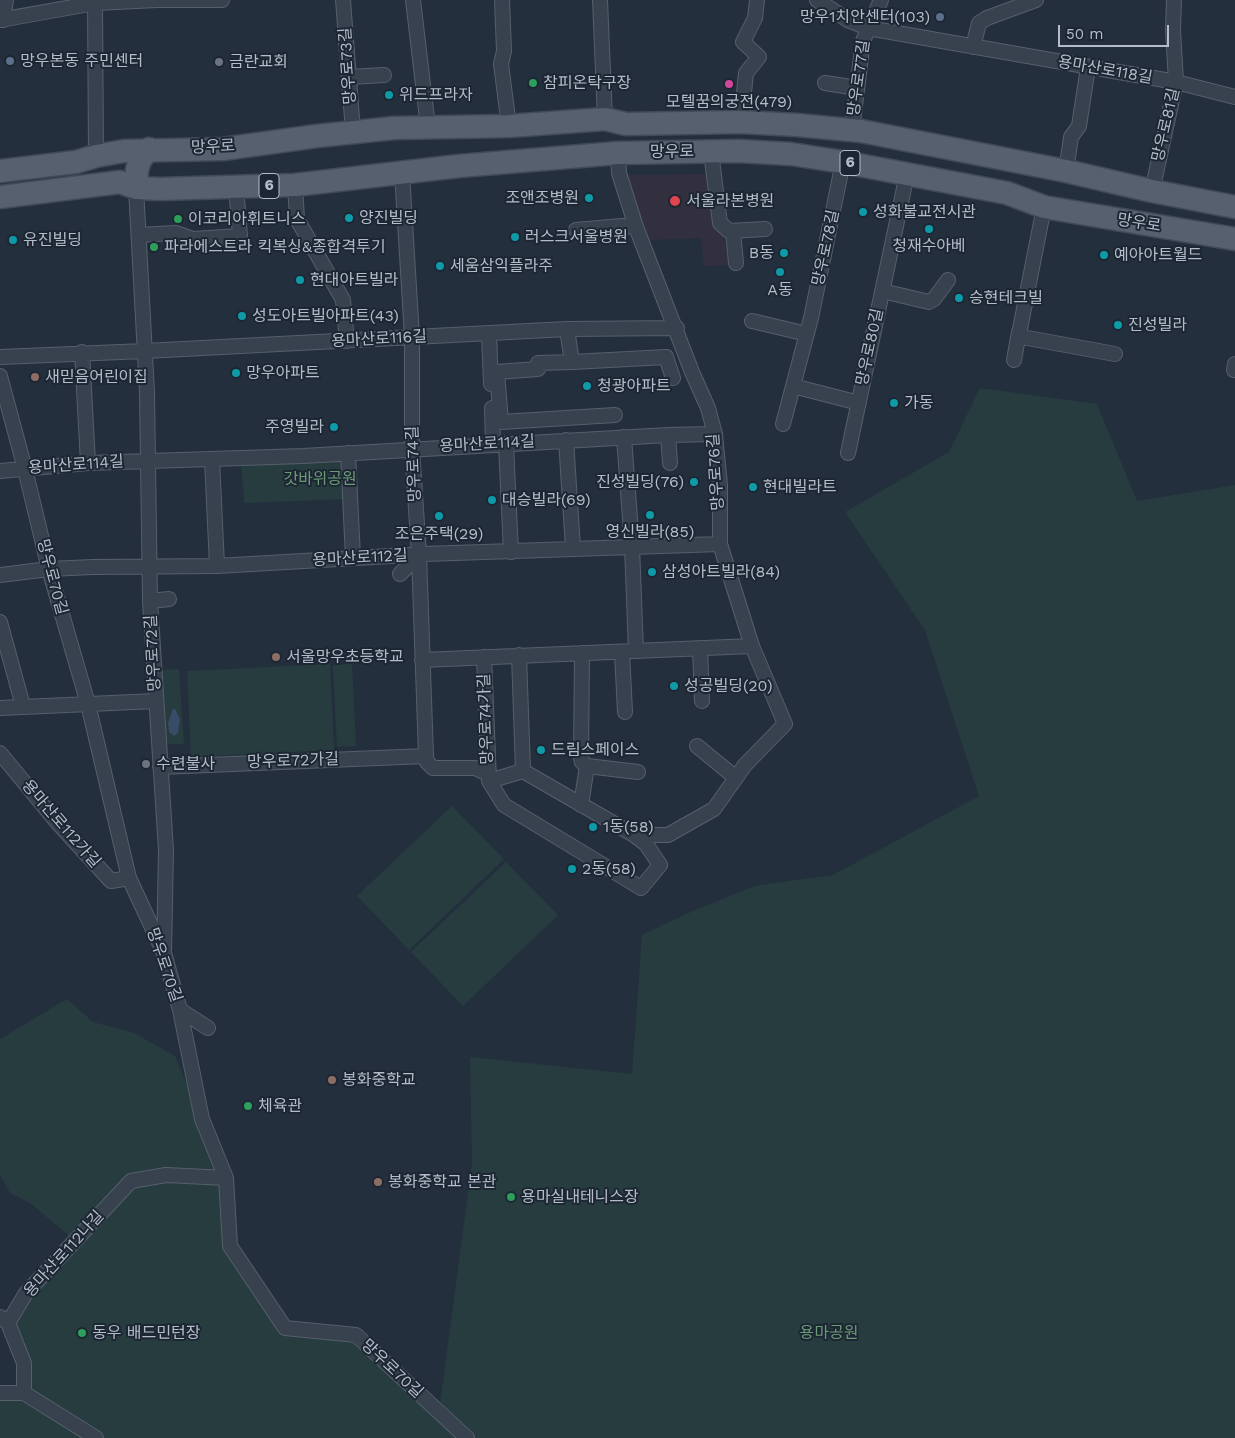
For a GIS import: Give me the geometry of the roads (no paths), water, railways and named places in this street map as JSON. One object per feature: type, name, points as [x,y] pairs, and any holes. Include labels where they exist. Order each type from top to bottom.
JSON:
[{"type":"main road","name":"망우로","points":[[0,171],[76,162],[124,151],[223,149],[353,132],[428,127],[616,122],[741,122],[856,130],[1066,171],[1152,191],[1235,207]]},
{"type":"main road","points":[[851,163],[863,158],[865,147],[856,130]]},
{"type":"main road","points":[[136,188],[139,165],[149,149]]},
{"type":"main road","name":"망우로","points":[[0,197],[120,182],[136,188],[160,189],[295,185],[458,166],[618,153],[739,151],[791,154],[851,163],[1007,193],[1044,207],[1235,239]]},
{"type":"street","points":[[6,0],[1,20],[95,2],[222,0]]},
{"type":"street","name":"망우로73길","points":[[343,0],[353,132]]},
{"type":"street","points":[[413,0],[428,127]]},
{"type":"street","points":[[502,0],[504,50],[502,64],[509,126]]},
{"type":"street","points":[[600,0],[616,122]]},
{"type":"street","points":[[741,122],[746,74],[759,56],[743,42],[755,18],[757,0]]},
{"type":"street","name":"용마산로118길","points":[[817,0],[848,20],[868,28],[1176,82],[1235,97]]},
{"type":"street","name":"망우로77길","points":[[856,130],[857,88],[863,41],[882,0]]},
{"type":"street","points":[[974,47],[980,24],[986,18],[1036,0]]},
{"type":"street","name":"망우로81길","points":[[1152,191],[1176,82],[1173,30],[1174,0]]},
{"type":"street","points":[[95,2],[96,156]]},
{"type":"street","points":[[1066,171],[1071,137],[1079,126],[1088,67]]},
{"type":"street","points":[[350,77],[384,76]]},
{"type":"street","points":[[825,83],[857,88]]},
{"type":"street","points":[[711,152],[720,223],[729,231],[765,229]]},
{"type":"street","name":"망우로76길","points":[[618,153],[619,173],[636,227],[677,328],[692,372],[708,408],[715,434],[720,485],[720,544],[752,646],[785,724],[745,765],[714,809],[668,835],[634,835]]},
{"type":"street","name":"망우로78길","points":[[783,424],[851,163]]},
{"type":"street","name":"망우로74길","points":[[402,173],[412,337],[412,448],[419,555],[426,756]]},
{"type":"street","name":"망우로80길","points":[[848,453],[907,174]]},
{"type":"street","points":[[295,185],[297,219],[343,300],[347,341]]},
{"type":"street","points":[[139,235],[176,233],[193,239],[240,236],[236,187]]},
{"type":"street","name":"망우로72길","points":[[136,188],[145,351],[150,600],[166,850],[164,954]]},
{"type":"street","points":[[1014,360],[1044,207]]},
{"type":"street","points":[[576,230],[622,226],[636,227]]},
{"type":"street","points":[[733,231],[736,263]]},
{"type":"street","name":"망우로80길","points":[[882,291],[929,302],[934,300],[948,280]]},
{"type":"street","points":[[752,321],[807,334]]},
{"type":"street","name":"용마산로116길","points":[[0,357],[567,329],[677,328]]},
{"type":"street","points":[[567,329],[572,362]]},
{"type":"street","points":[[1019,332],[1022,337],[1115,354]]},
{"type":"street","points":[[489,334],[511,552]]},
{"type":"street","points":[[82,352],[88,463]]},
{"type":"street","points":[[615,415],[501,422],[497,372],[538,369],[538,363],[666,357],[673,378]]},
{"type":"street","name":"망우로70길","points":[[0,376],[25,468],[48,569],[88,704],[129,878],[164,954],[180,1010],[202,1119],[226,1178],[230,1246],[285,1328],[356,1335],[468,1438]]},
{"type":"street","points":[[793,386],[858,403]]},
{"type":"street","name":"용마산로114길","points":[[0,471],[88,463],[348,453],[566,440],[715,434]]},
{"type":"street","points":[[668,435],[670,463]]},
{"type":"street","points":[[624,437],[632,546],[636,651]]},
{"type":"street","points":[[566,440],[573,548]]},
{"type":"street","points":[[348,453],[353,558]]},
{"type":"street","points":[[212,459],[217,566]]},
{"type":"street","name":"용마산로112길","points":[[0,575],[48,569],[217,566],[573,548],[720,544]]},
{"type":"street","points":[[400,574],[419,555]]},
{"type":"street","points":[[150,600],[169,600]]},
{"type":"street","points":[[0,622],[23,706]]},
{"type":"street","name":"망우로74가길","points":[[422,660],[752,646]]},
{"type":"street","points":[[700,648],[702,701]]},
{"type":"street","points":[[622,652],[625,712]]},
{"type":"street","points":[[582,653],[582,762],[587,766],[638,772]]},
{"type":"street","points":[[519,655],[523,771]]},
{"type":"street","name":"망우로74가길","points":[[484,657],[488,777]]},
{"type":"street","points":[[0,708],[156,701]]},
{"type":"street","points":[[697,746],[736,778]]},
{"type":"street","name":"용마산로112가길","points":[[0,753],[56,821],[111,881],[129,878]]},
{"type":"street","points":[[426,756],[427,762],[433,768],[474,768],[488,777],[504,805],[641,888],[660,865],[646,844],[634,835],[523,771],[488,777]]},
{"type":"street","name":"망우로72가길","points":[[160,767],[426,756]]},
{"type":"street","points":[[580,805],[587,766]]},
{"type":"street","points":[[180,1010],[208,1028]]},
{"type":"street","name":"용마산로112나길","points":[[4,1320],[26,1293],[131,1181],[166,1175],[226,1178]]},
{"type":"street","points":[[4,1320],[24,1363],[24,1393]]},
{"type":"street","points":[[0,1394],[24,1393],[96,1438]]},
{"type":"water","points":[[173,709],[175,709],[180,719],[178,733],[174,736],[169,732],[168,723]]},
{"type":"place","name":"망우1치안센터(103)","points":[[940,17]]},
{"type":"place","name":"망우본동 주민센터","points":[[10,61]]},
{"type":"place","name":"금란교회","points":[[219,62]]},
{"type":"place","name":"참피온탁구장","points":[[533,83]]},
{"type":"place","name":"모텔꿈의궁전(479)","points":[[729,84]]},
{"type":"place","name":"위드프라자","points":[[389,95]]},
{"type":"place","name":"조앤조병원","points":[[589,198]]},
{"type":"place","name":"서울라본병원","points":[[675,201]]},
{"type":"place","name":"성화불교전시관","points":[[863,212]]},
{"type":"place","name":"양진빌딩","points":[[349,218]]},
{"type":"place","name":"이코리아휘트니스","points":[[178,219]]},
{"type":"place","name":"청재수아베","points":[[929,229]]},
{"type":"place","name":"러스크서울병원","points":[[515,237]]},
{"type":"place","name":"유진빌딩","points":[[13,240]]},
{"type":"place","name":"파라에스트라 킥복싱&종합격투기","points":[[154,247]]},
{"type":"place","name":"B동","points":[[784,253]]},
{"type":"place","name":"예아아트월드","points":[[1104,255]]},
{"type":"place","name":"세움삼익플라주","points":[[440,266]]},
{"type":"place","name":"A동","points":[[780,272]]},
{"type":"place","name":"현대아트빌라","points":[[300,280]]},
{"type":"place","name":"승현테크빌","points":[[959,298]]},
{"type":"place","name":"성도아트빌아파트(43)","points":[[242,316]]},
{"type":"place","name":"진성빌라","points":[[1118,325]]},
{"type":"place","name":"망우아파트","points":[[236,373]]},
{"type":"place","name":"새믿음어린이집","points":[[35,377]]},
{"type":"place","name":"청광아파트","points":[[587,386]]},
{"type":"place","name":"가동","points":[[894,403]]},
{"type":"place","name":"주영빌라","points":[[334,427]]},
{"type":"place","name":"진성빌딩(76)","points":[[694,482]]},
{"type":"place","name":"현대빌라트","points":[[753,487]]},
{"type":"place","name":"대승빌라(69)","points":[[492,500]]},
{"type":"place","name":"영신빌라(85)","points":[[650,515]]},
{"type":"place","name":"조은주택(29)","points":[[439,516]]},
{"type":"place","name":"삼성아트빌라(84)","points":[[652,572]]},
{"type":"place","name":"서울망우초등학교","points":[[276,657]]},
{"type":"place","name":"성공빌딩(20)","points":[[674,686]]},
{"type":"place","name":"드림스페이스","points":[[541,750]]},
{"type":"place","name":"수련불사","points":[[146,764]]},
{"type":"place","name":"1동(58)","points":[[593,827]]},
{"type":"place","name":"2동(58)","points":[[572,869]]},
{"type":"place","name":"봉화중학교","points":[[332,1080]]},
{"type":"place","name":"체육관","points":[[248,1106]]},
{"type":"place","name":"봉화중학교 본관","points":[[378,1182]]},
{"type":"place","name":"용마실내테니스장","points":[[511,1197]]},
{"type":"place","name":"동우 배드민턴장","points":[[82,1333]]},
{"type":"park label","name":"갓바위공원","points":[[320,479]]},
{"type":"park label","name":"용마공원","points":[[829,1333]]}]
